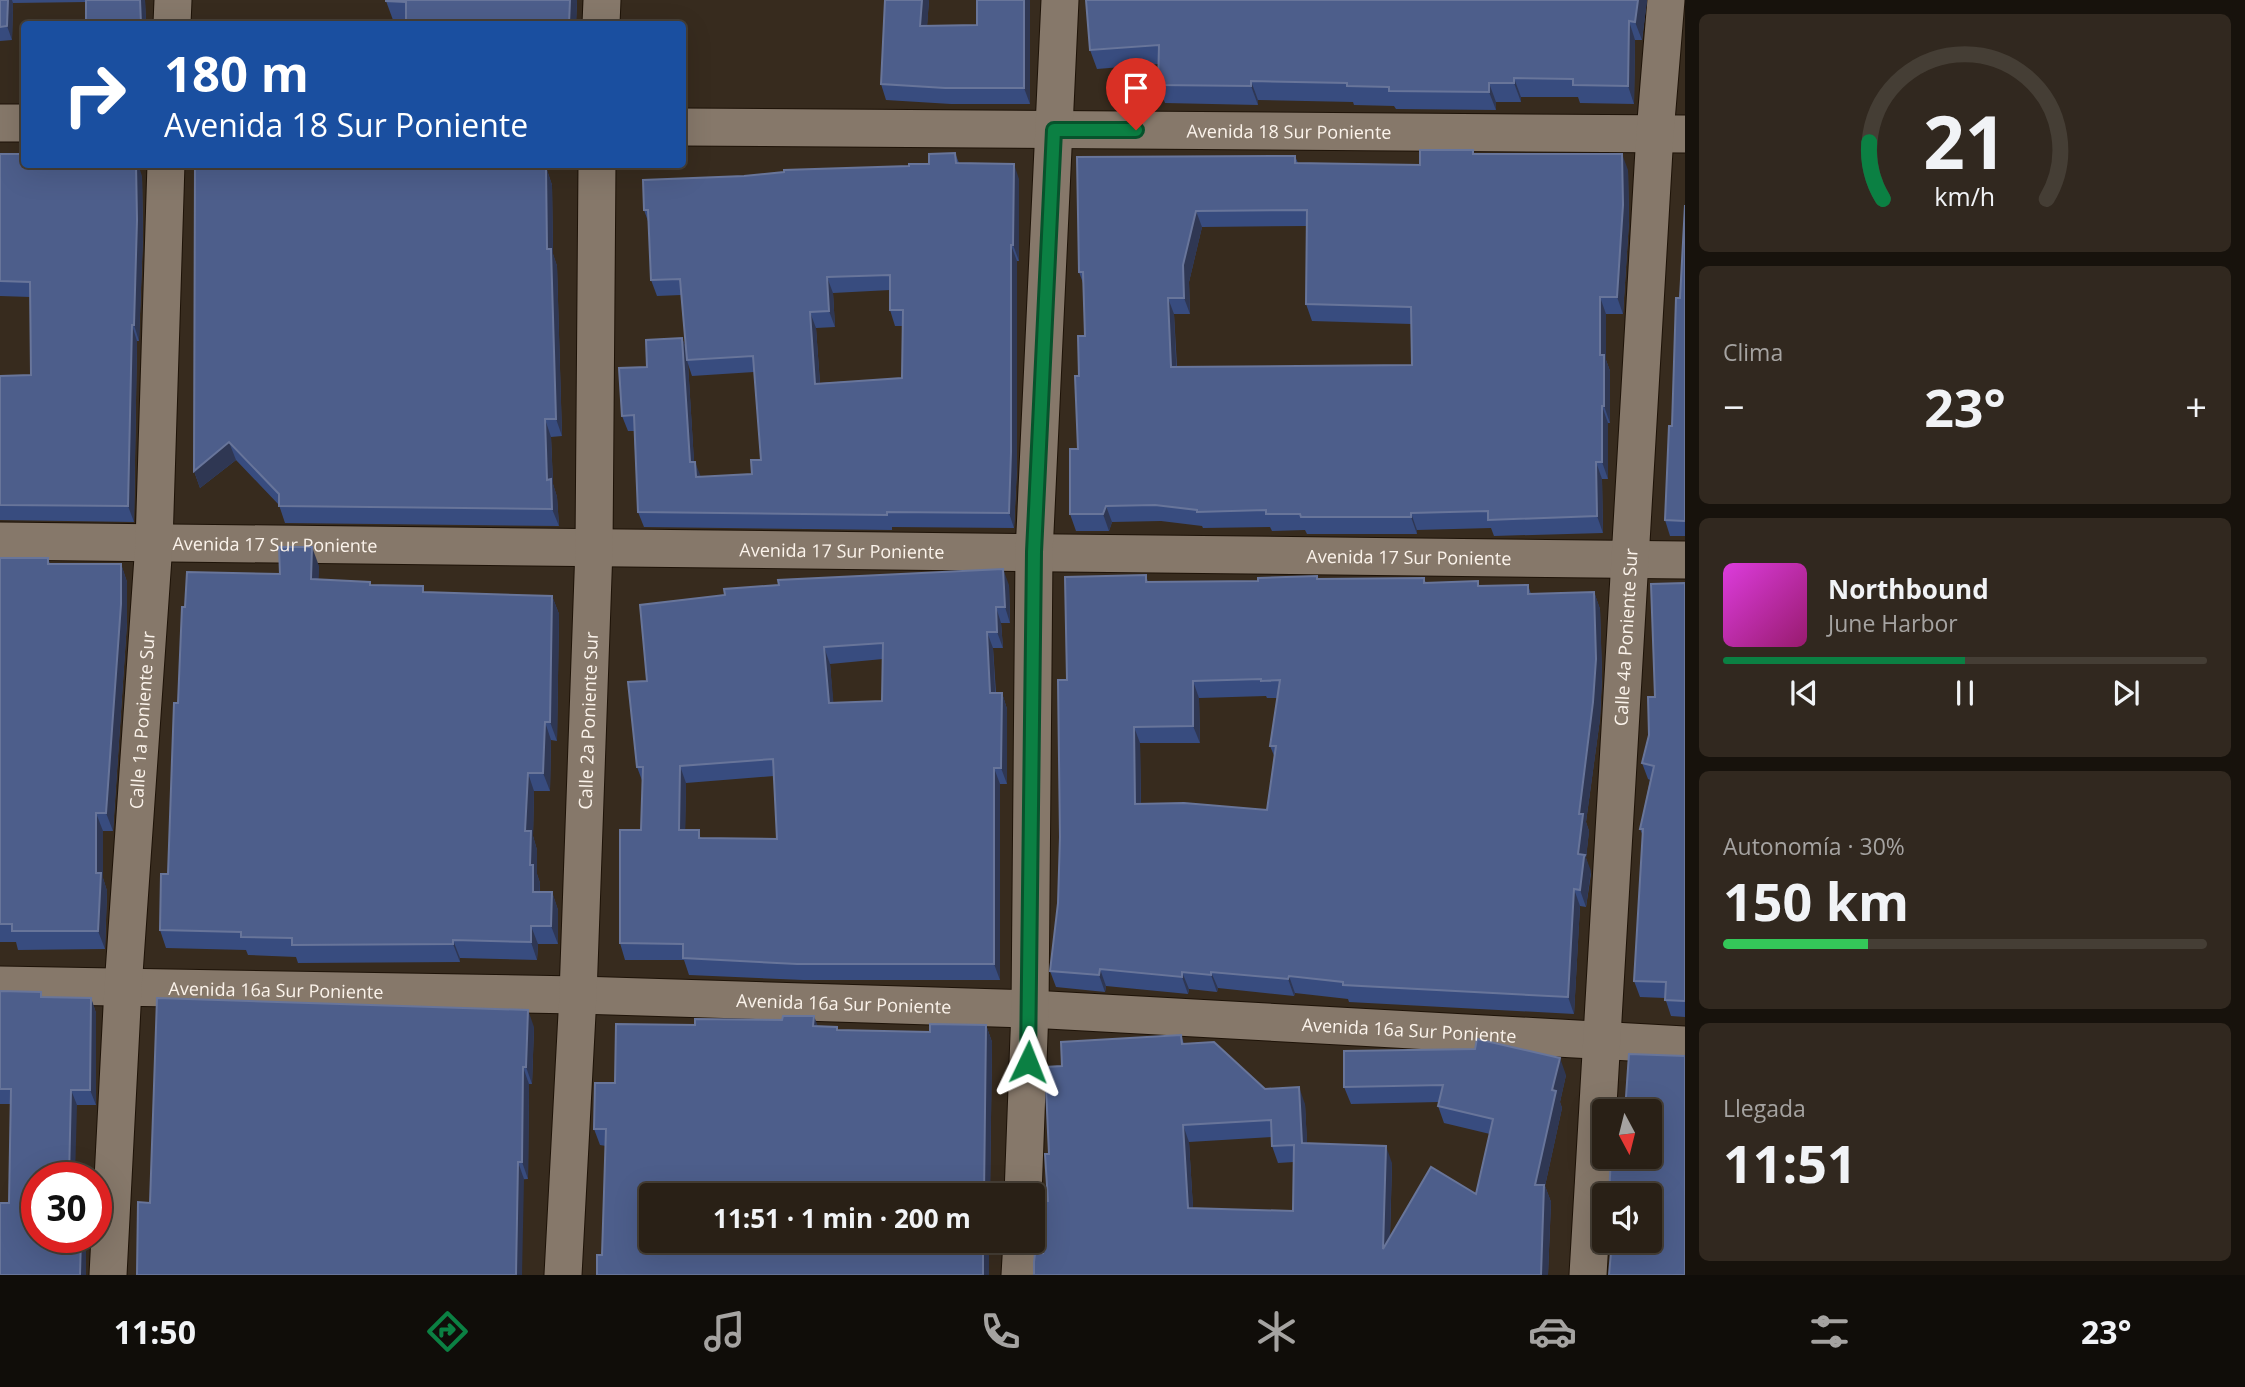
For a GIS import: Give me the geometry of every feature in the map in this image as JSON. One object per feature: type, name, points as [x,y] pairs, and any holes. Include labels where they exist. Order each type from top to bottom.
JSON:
[{"type":"street","points":[[172,21],[173,0]]},
{"type":"street","points":[[601,21],[602,0]]},
{"type":"street","points":[[1023,1183],[1030,1009],[1034,552],[1060,0]]},
{"type":"street","name":"Calle 4a Poniente Sur","points":[[1588,1275],[1630,559],[1670,134],[1666,0]]},
{"type":"street","points":[[0,123],[21,123]]},
{"type":"street","name":"Avenida 18 Sur Poniente","points":[[686,127],[1670,134]]},
{"type":"street","name":"Calle 1a Poniente Sur","points":[[108,1275],[123,988],[154,543],[166,168]]},
{"type":"street","name":"Calle 2a Poniente Sur","points":[[564,1275],[578,995],[594,548],[597,168]]},
{"type":"street","name":"Avenida 17 Sur Poniente","points":[[0,541],[1685,560]]},
{"type":"street","name":"Avenida 16a Sur Poniente","points":[[0,985],[578,995],[1030,1009],[1685,1045]]},
{"type":"street","points":[[1020,1275],[1021,1253]]},
{"type":"building","points":[[0,0],[8,0],[7,26],[0,27]]},
{"type":"building","points":[[86,0],[140,0],[141,21],[86,21]]},
{"type":"building","points":[[570,0],[569,21],[406,21],[406,2],[386,1]]},
{"type":"building","points":[[885,0],[922,0],[920,26],[977,25],[977,0],[1024,0],[1024,88],[945,88],[881,84]]},
{"type":"building","points":[[1086,0],[1638,0],[1635,22],[1629,21],[1628,86],[1573,85],[1573,79],[1514,78],[1514,83],[1489,83],[1489,92],[1389,91],[1389,87],[1347,86],[1347,83],[1251,81],[1251,86],[1158,85],[1159,45],[1090,50]]},
{"type":"building","points":[[1420,150],[1473,150],[1473,154],[1622,154],[1623,205],[1617,297],[1600,297],[1600,355],[1604,355],[1604,406],[1602,462],[1596,462],[1597,516],[1488,520],[1488,511],[1411,513],[1411,517],[1301,517],[1300,514],[1266,514],[1266,510],[1197,512],[1155,505],[1106,506],[1103,514],[1070,514],[1070,449],[1078,449],[1075,376],[1079,376],[1078,336],[1085,336],[1083,272],[1079,272],[1077,157],[1295,156],[1295,163],[1420,165]],"holes":[[[1307,210],[1306,304],[1411,307],[1412,365],[1171,367],[1168,298],[1184,298],[1183,265],[1196,211]]]},
{"type":"building","points":[[955,153],[956,163],[1014,164],[1009,513],[887,512],[887,515],[638,512],[634,415],[622,416],[619,368],[647,367],[646,340],[682,338],[690,462],[695,462],[696,477],[752,474],[751,460],[761,460],[753,356],[687,360],[680,279],[651,280],[648,210],[644,210],[643,180],[744,176],[784,170],[909,166],[929,164],[929,154]],"holes":[[[890,275],[890,310],[903,310],[902,378],[815,384],[810,312],[829,311],[827,277]]]},
{"type":"building","points":[[0,154],[21,154],[21,168],[136,168],[137,220],[128,506],[0,505],[0,376],[31,375],[30,282],[0,281]]},
{"type":"building","points":[[195,168],[546,168],[547,249],[551,249],[556,419],[545,419],[547,480],[551,479],[552,509],[279,506],[279,494],[229,442],[194,471]]},
{"type":"building","points":[[1685,205],[1685,521],[1665,520],[1669,426],[1672,426],[1676,298],[1680,298]]},
{"type":"building","points":[[279,547],[312,547],[311,579],[370,582],[370,585],[423,586],[423,592],[552,596],[550,722],[545,722],[543,773],[528,773],[525,831],[531,831],[530,865],[533,865],[533,892],[552,892],[551,926],[531,926],[531,942],[453,940],[453,944],[292,945],[292,938],[241,937],[241,932],[160,930],[161,874],[168,874],[174,703],[178,703],[182,607],[185,607],[187,572],[280,574]]},
{"type":"building","points":[[0,558],[48,558],[48,564],[121,564],[121,604],[106,813],[96,813],[96,873],[101,873],[98,931],[12,931],[12,924],[0,924]]},
{"type":"building","points":[[1003,569],[1005,607],[996,607],[997,632],[987,632],[990,693],[1002,693],[1001,768],[994,768],[994,964],[797,964],[683,958],[683,944],[620,943],[620,830],[641,830],[643,767],[637,767],[628,682],[647,681],[640,605],[725,595],[724,589],[779,585],[778,580]],"holes":[[[883,643],[882,701],[829,703],[824,647]],[[773,759],[777,839],[699,838],[699,830],[679,830],[680,766]]]},
{"type":"building","points":[[1146,575],[1146,582],[1258,581],[1258,578],[1317,576],[1317,579],[1424,578],[1424,583],[1478,581],[1478,586],[1528,585],[1528,594],[1594,592],[1596,659],[1579,814],[1583,814],[1578,854],[1585,855],[1580,890],[1574,889],[1568,997],[1343,985],[1343,982],[1289,976],[1288,979],[1211,972],[1211,975],[1182,972],[1182,977],[1100,969],[1099,975],[1050,971],[1058,903],[1060,837],[1058,680],[1067,680],[1065,577]],"holes":[[[1280,680],[1270,746],[1276,746],[1267,810],[1184,803],[1135,804],[1134,727],[1193,726],[1193,681]]]},
{"type":"building","points":[[1685,583],[1685,1001],[1665,1000],[1666,982],[1634,981],[1643,829],[1640,829],[1654,766],[1642,763],[1649,735],[1648,697],[1655,697],[1651,584]]},
{"type":"building","points":[[0,991],[41,992],[41,997],[91,998],[90,1090],[71,1090],[69,1162],[21,1162],[21,1253],[81,1253],[80,1275],[0,1275],[0,1203],[9,1203],[11,1089],[0,1089]]},
{"type":"building","points":[[157,998],[528,1010],[526,1067],[523,1067],[522,1162],[518,1162],[516,1275],[137,1275],[138,1202],[150,1203]]},
{"type":"building","points":[[783,1016],[814,1016],[813,1026],[837,1027],[837,1030],[930,1032],[930,1024],[986,1025],[984,1183],[639,1183],[639,1253],[983,1253],[983,1275],[597,1275],[597,1255],[602,1255],[606,1129],[594,1129],[595,1083],[615,1083],[616,1024],[695,1025],[695,1019],[782,1020]]},
{"type":"building","points":[[1181,1035],[1182,1044],[1214,1042],[1265,1089],[1299,1087],[1302,1143],[1386,1146],[1383,1249],[1431,1167],[1476,1194],[1493,1119],[1438,1106],[1443,1085],[1344,1087],[1344,1051],[1475,1049],[1477,1039],[1560,1058],[1552,1090],[1556,1091],[1535,1185],[1544,1185],[1541,1275],[1034,1275],[1035,1254],[1045,1253],[1045,1201],[1048,1201],[1045,1067],[1062,1066],[1061,1042]],"holes":[[[1271,1120],[1272,1146],[1294,1145],[1293,1211],[1188,1208],[1183,1125]]]},
{"type":"building","points":[[1629,1054],[1685,1056],[1685,1275],[1609,1275],[1611,1253],[1662,1253],[1662,1183],[1610,1183],[1610,1169],[1662,1169],[1662,1099],[1626,1099]]},
{"type":"route","points":[[1028,1062],[1034,552],[1054,130],[1136,130]]}]
